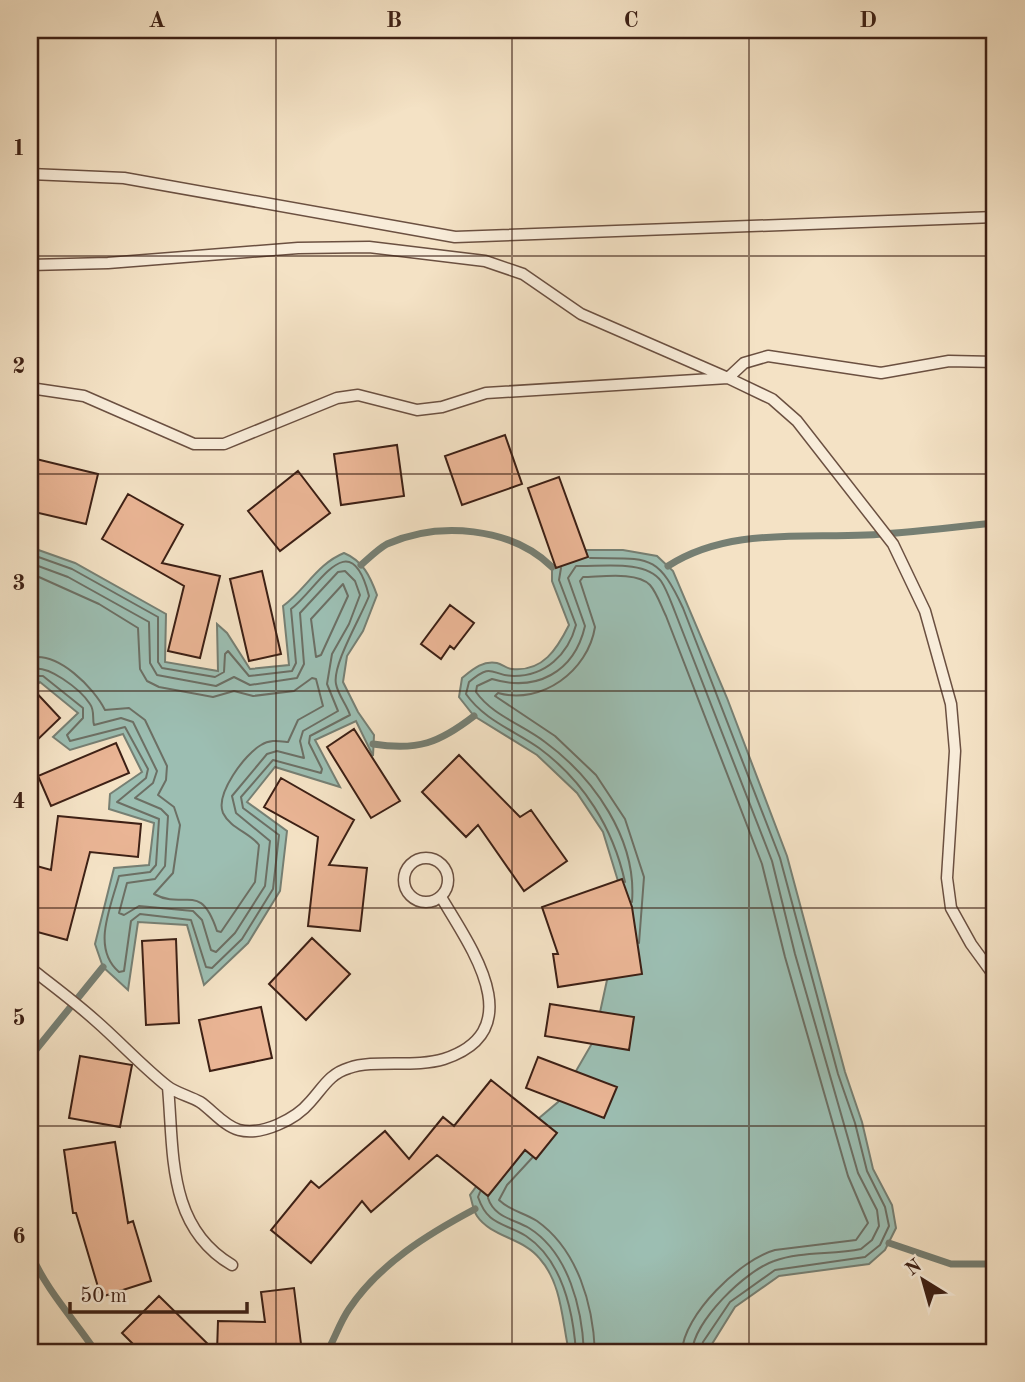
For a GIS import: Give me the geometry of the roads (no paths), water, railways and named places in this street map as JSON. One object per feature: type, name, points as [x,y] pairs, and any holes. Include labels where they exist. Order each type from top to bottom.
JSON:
[{"type":"lane","points":[[30,174],[124,178],[455,237],[995,218]]},
{"type":"lane","points":[[30,265],[108,264],[298,248],[369,247],[485,261],[523,274],[581,314],[772,399],[797,421],[875,519],[893,544],[925,611],[951,704],[954,792],[947,878],[951,908],[971,944],[995,977]]},
{"type":"lane","points":[[30,388],[84,396],[194,444],[224,444],[337,398],[358,395],[417,410],[442,407],[486,393],[728,378],[744,363],[768,355],[881,373],[949,361],[995,362]]},
{"type":"lane","points":[[435,860],[446,869],[448,884],[441,897],[420,902],[408,893],[405,873],[414,862],[435,860]]},
{"type":"lane","points":[[30,968],[86,1013],[168,1087],[200,1102],[238,1130],[260,1130],[291,1118],[310,1103],[326,1080],[350,1067],[407,1065],[445,1059],[473,1042],[490,1019],[489,989],[475,954],[441,897]]},
{"type":"lane","points":[[168,1087],[172,1156],[179,1192],[192,1226],[211,1252],[232,1265]]},
{"type":"water","points":[[30,547],[75,563],[166,614],[165,662],[218,671],[217,624],[227,633],[250,669],[289,665],[283,606],[319,570],[344,553],[356,560],[365,570],[377,595],[363,631],[347,656],[343,682],[358,712],[374,735],[373,756],[356,721],[315,740],[340,787],[275,767],[247,802],[287,831],[280,891],[248,943],[204,985],[187,925],[138,922],[128,990],[103,967],[95,944],[114,868],[149,865],[154,823],[109,809],[110,794],[142,772],[123,734],[70,750],[53,737],[78,713],[40,682],[30,691]]},
{"type":"water","points":[[569,550],[623,550],[657,556],[673,571],[727,698],[787,856],[873,1169],[892,1205],[896,1228],[885,1250],[869,1264],[779,1276],[735,1307],[707,1352],[569,1352],[557,1291],[547,1269],[525,1246],[483,1223],[476,1214],[470,1195],[506,1146],[558,1102],[594,1040],[612,957],[618,881],[603,832],[577,793],[537,755],[474,716],[459,697],[462,678],[478,666],[492,662],[510,669],[523,669],[540,663],[554,650],[569,625],[552,581],[552,567]]},
{"type":"waterway","points":[[668,566],[691,554],[739,540],[882,534],[995,523]]},
{"type":"waterway","points":[[361,565],[387,544],[429,532],[451,531],[474,532],[516,543],[552,567]]},
{"type":"waterway","points":[[373,744],[403,746],[427,743],[450,733],[474,716]]},
{"type":"waterway","points":[[30,1057],[103,967]]},
{"type":"waterway","points":[[327,1352],[349,1309],[375,1278],[422,1240],[475,1209]]},
{"type":"waterway","points":[[889,1243],[951,1264],[995,1264]]},
{"type":"waterway","points":[[30,1252],[52,1291],[96,1352]]}]
